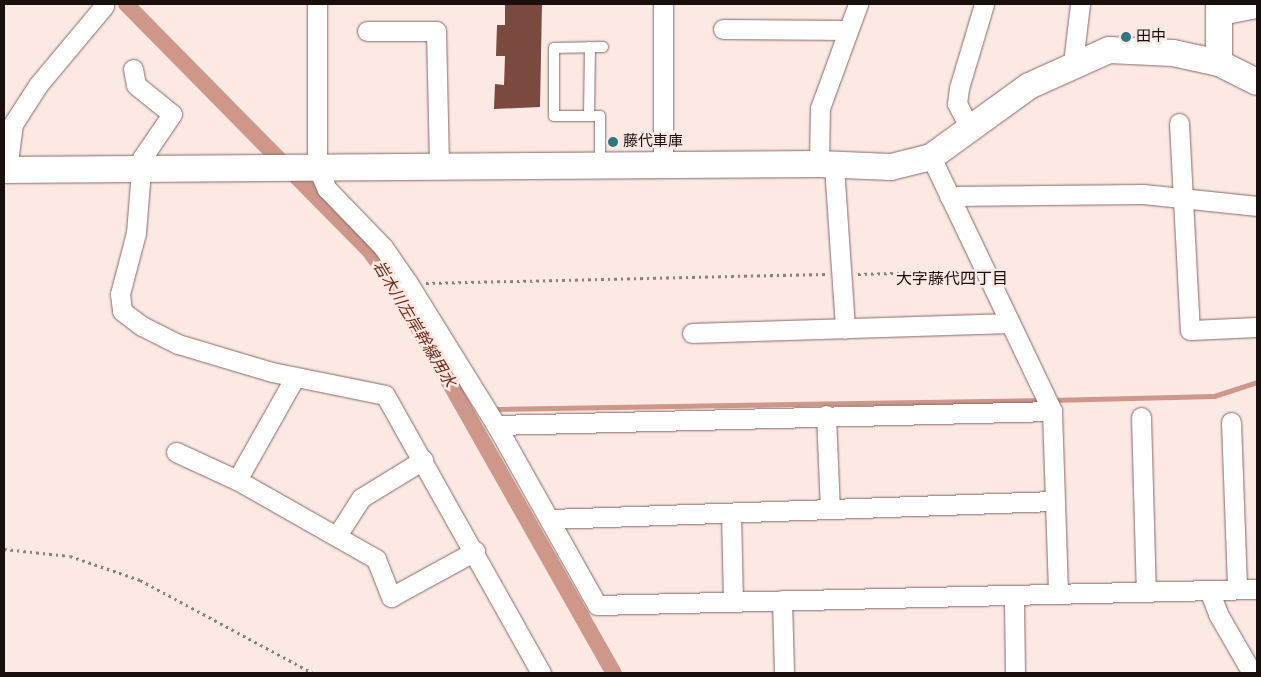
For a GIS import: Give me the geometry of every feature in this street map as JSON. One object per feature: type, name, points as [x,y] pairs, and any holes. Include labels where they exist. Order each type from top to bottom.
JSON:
[{"type":"street","points":[[295,167],[316,4]]},
{"type":"street","points":[[663,4],[663,165]]},
{"type":"street","points":[[845,329],[841,274],[820,108],[858,4]]},
{"type":"street","points":[[970,129],[957,104],[959,88],[984,4]]},
{"type":"street","points":[[1073,63],[1080,4]]},
{"type":"street","points":[[104,6],[38,85],[13,124],[5,170],[663,165],[891,167],[931,157],[1029,86],[1073,63],[1109,50],[1128,48],[1219,63],[1257,82]]},
{"type":"street","points":[[1219,63],[1219,9],[1257,8]]},
{"type":"street","points":[[723,29],[848,30]]},
{"type":"street","points":[[367,31],[436,31],[439,166]]},
{"type":"street","points":[[133,69],[136,85],[172,114],[142,158],[136,233],[120,294],[122,310],[142,326],[178,344],[295,377],[385,395],[476,552],[540,673]]},
{"type":"street","points":[[1179,123],[1185,200],[1190,330],[1257,327]]},
{"type":"street","points":[[931,157],[1048,403],[1058,592]]},
{"type":"street","points":[[295,167],[328,189],[383,247],[408,283],[496,425],[597,605],[1058,592],[1257,589]]},
{"type":"street","points":[[949,196],[1143,194],[1185,200],[1257,206]]},
{"type":"street","points":[[692,333],[1010,324]]},
{"type":"street","points":[[237,480],[295,377]]},
{"type":"street","points":[[496,425],[826,415],[1048,403]]},
{"type":"street","points":[[826,415],[830,509]]},
{"type":"street","points":[[1141,417],[1146,591]]},
{"type":"street","points":[[1231,422],[1237,589]]},
{"type":"street","points":[[176,452],[237,480],[338,534],[376,559],[391,597],[476,552]]},
{"type":"street","points":[[338,534],[361,498],[423,460]]},
{"type":"street","points":[[551,520],[1054,501]]},
{"type":"street","points":[[731,513],[733,602]]},
{"type":"street","points":[[1208,590],[1218,614],[1252,673]]},
{"type":"street","points":[[782,600],[784,673]]},
{"type":"street","points":[[1014,602],[1015,673]]},
{"type":"lane","points":[[589,116],[590,47]]},
{"type":"lane","points":[[600,166],[600,116],[554,116],[554,48],[603,47]]},
{"type":"path","points":[[408,283],[985,270]]},
{"type":"path","points":[[4,550],[70,556],[140,580],[313,673]]},
{"type":"building","points":[[505,4],[542,4],[540,107],[494,109],[495,84],[504,85],[505,56],[496,56],[497,25],[505,25]]},
{"type":"waterway","name":"岩木川左岸幹線用水","points":[[126,4],[368,249],[393,283],[614,673]]},
{"type":"waterway","points":[[1051,400],[1214,396],[1257,382]]},
{"type":"waterway","points":[[492,409],[1043,400]]},
{"type":"place","name":"田中","points":[[1126,37]]},
{"type":"place","name":"藤代車庫","points":[[613,142]]},
{"type":"district","name":"大字藤代四丁目","points":[[952,279]]}]
